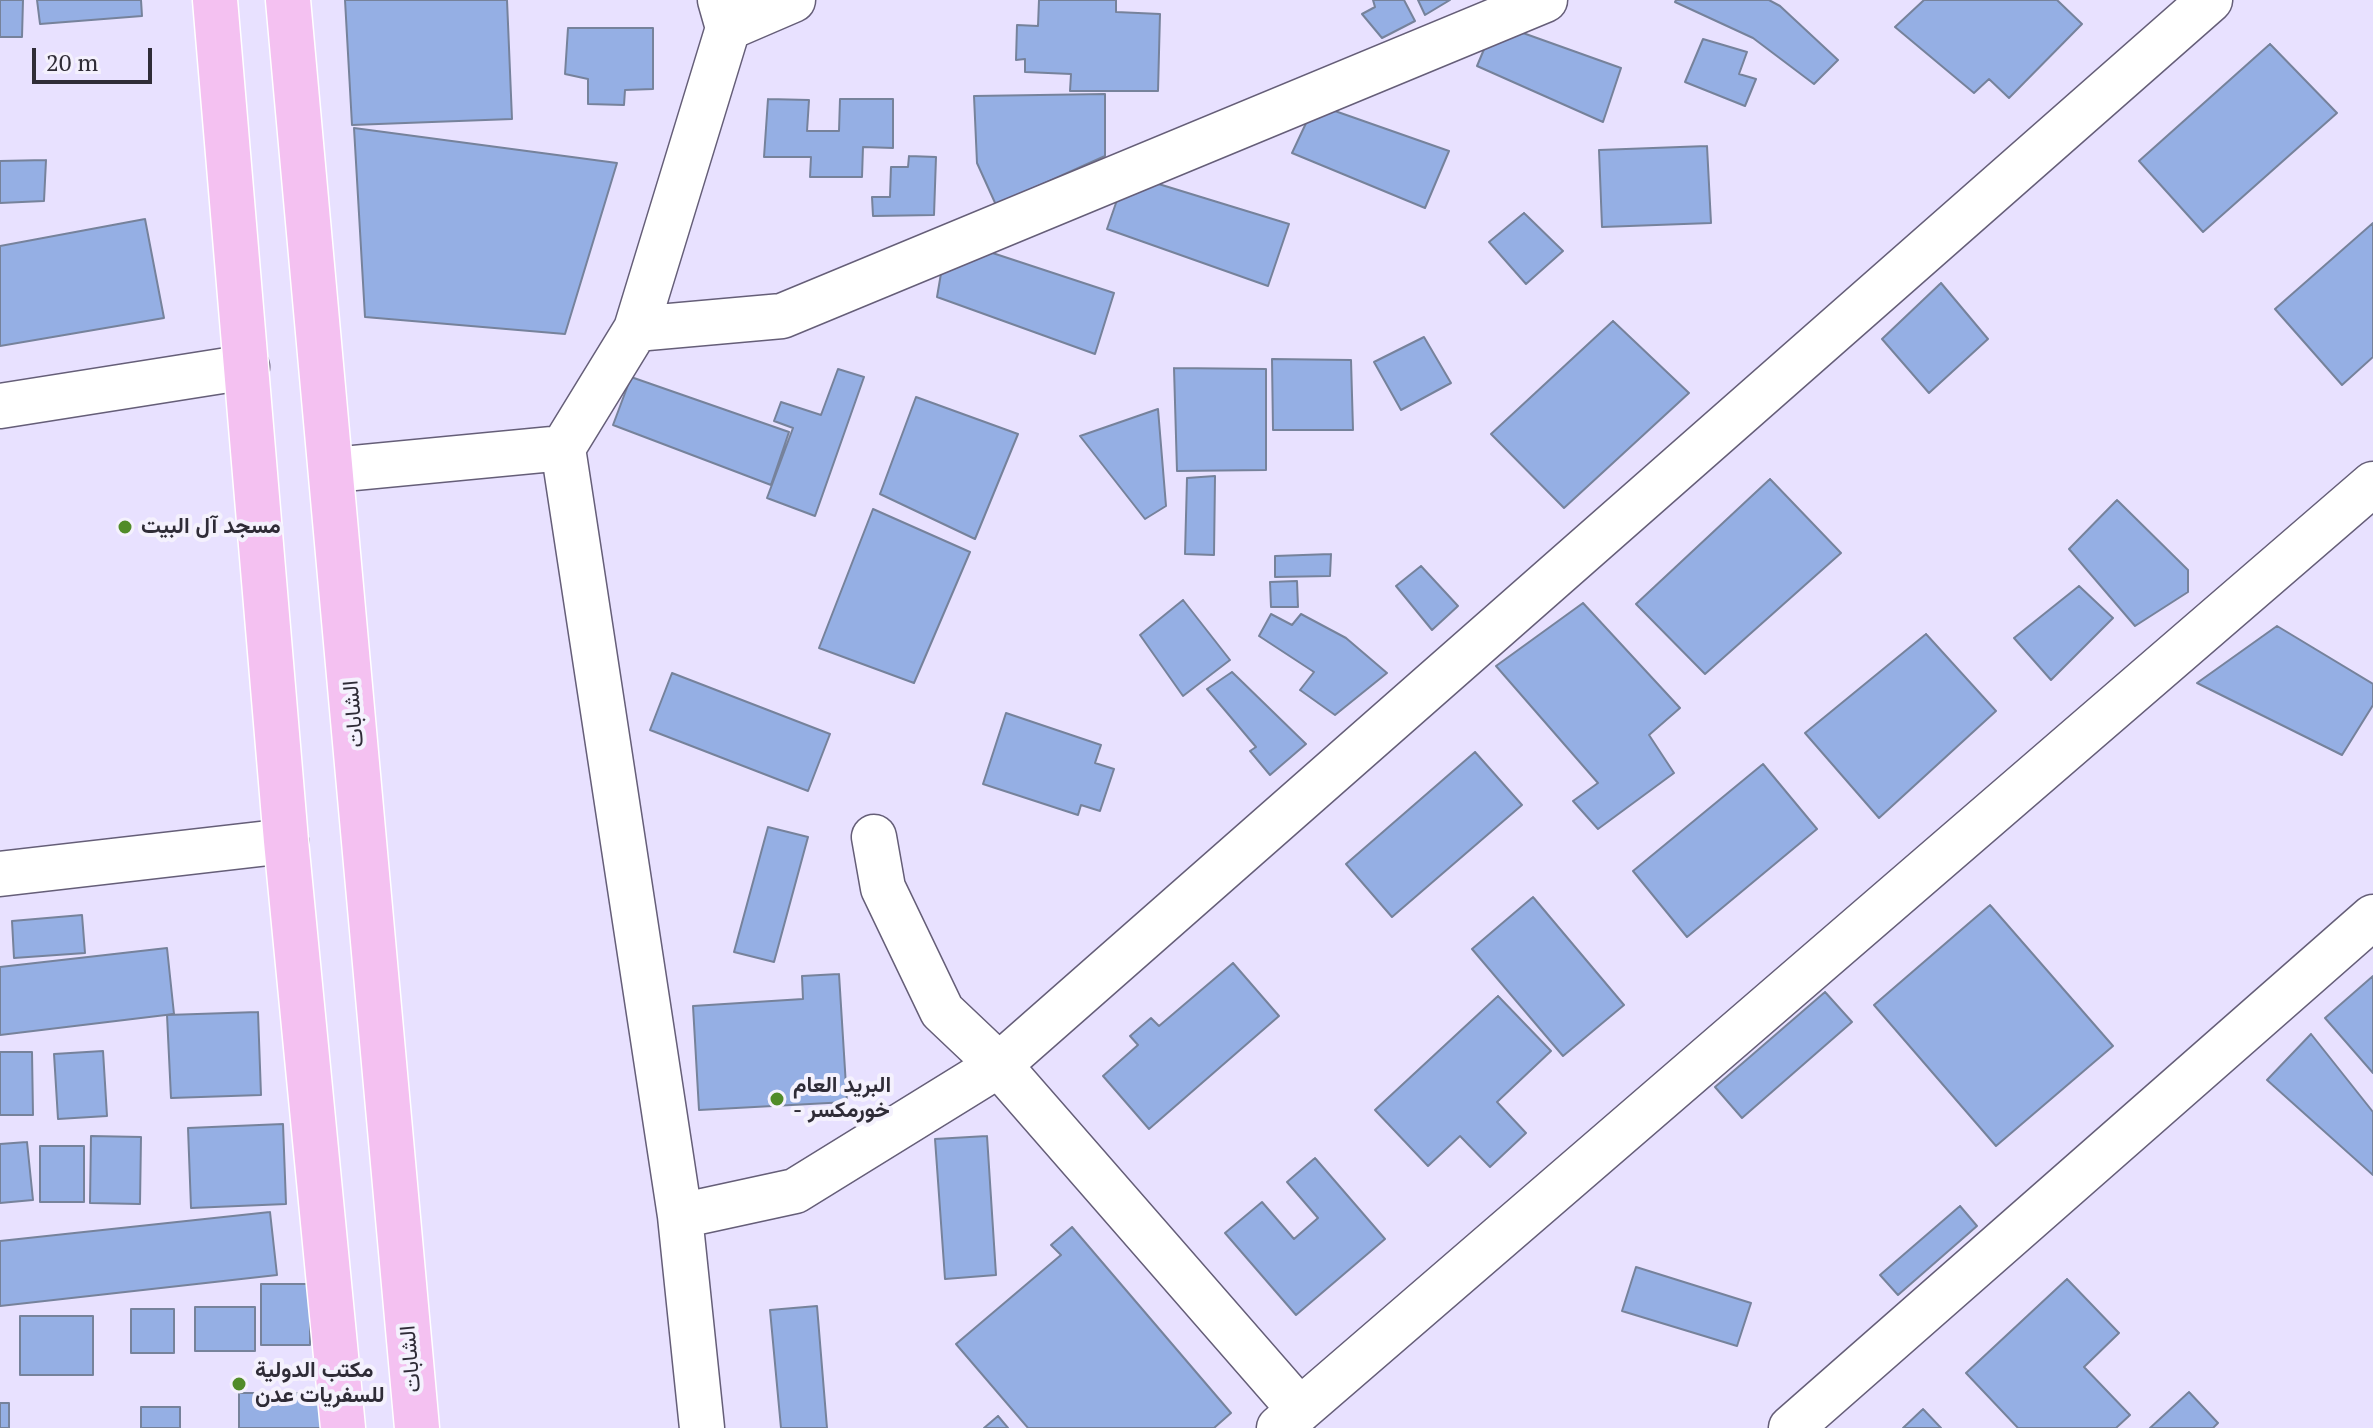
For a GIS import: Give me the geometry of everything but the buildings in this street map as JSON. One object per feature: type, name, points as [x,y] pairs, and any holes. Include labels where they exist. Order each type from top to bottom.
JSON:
[{"type":"main road","points":[[215,0],[286,841],[343,1428]]},
{"type":"main road","name":"الشابات","points":[[288,0],[333,470],[417,1428]]},
{"type":"street","points":[[702,1428],[680,1216],[563,448],[636,329],[724,14],[793,0]]},
{"type":"street","points":[[636,329],[782,316],[1545,0]]},
{"type":"street","points":[[680,1216],[795,1191],[999,1065],[2210,0]]},
{"type":"street","points":[[0,406],[247,367]]},
{"type":"street","points":[[333,470],[563,448]]},
{"type":"street","points":[[874,837],[883,888],[942,1011],[999,1065],[1289,1419],[2373,484]]},
{"type":"street","points":[[0,874],[286,841]]},
{"type":"street","points":[[1791,1428],[2373,917]]},
{"type":"place","name":"مسجد آل البيت","points":[[125,527]]},
{"type":"place","name":"البريد العام - خورمكسر","points":[[777,1099]]},
{"type":"place","name":"مكتب الدولية للسفريات عدن","points":[[239,1384]]}]
